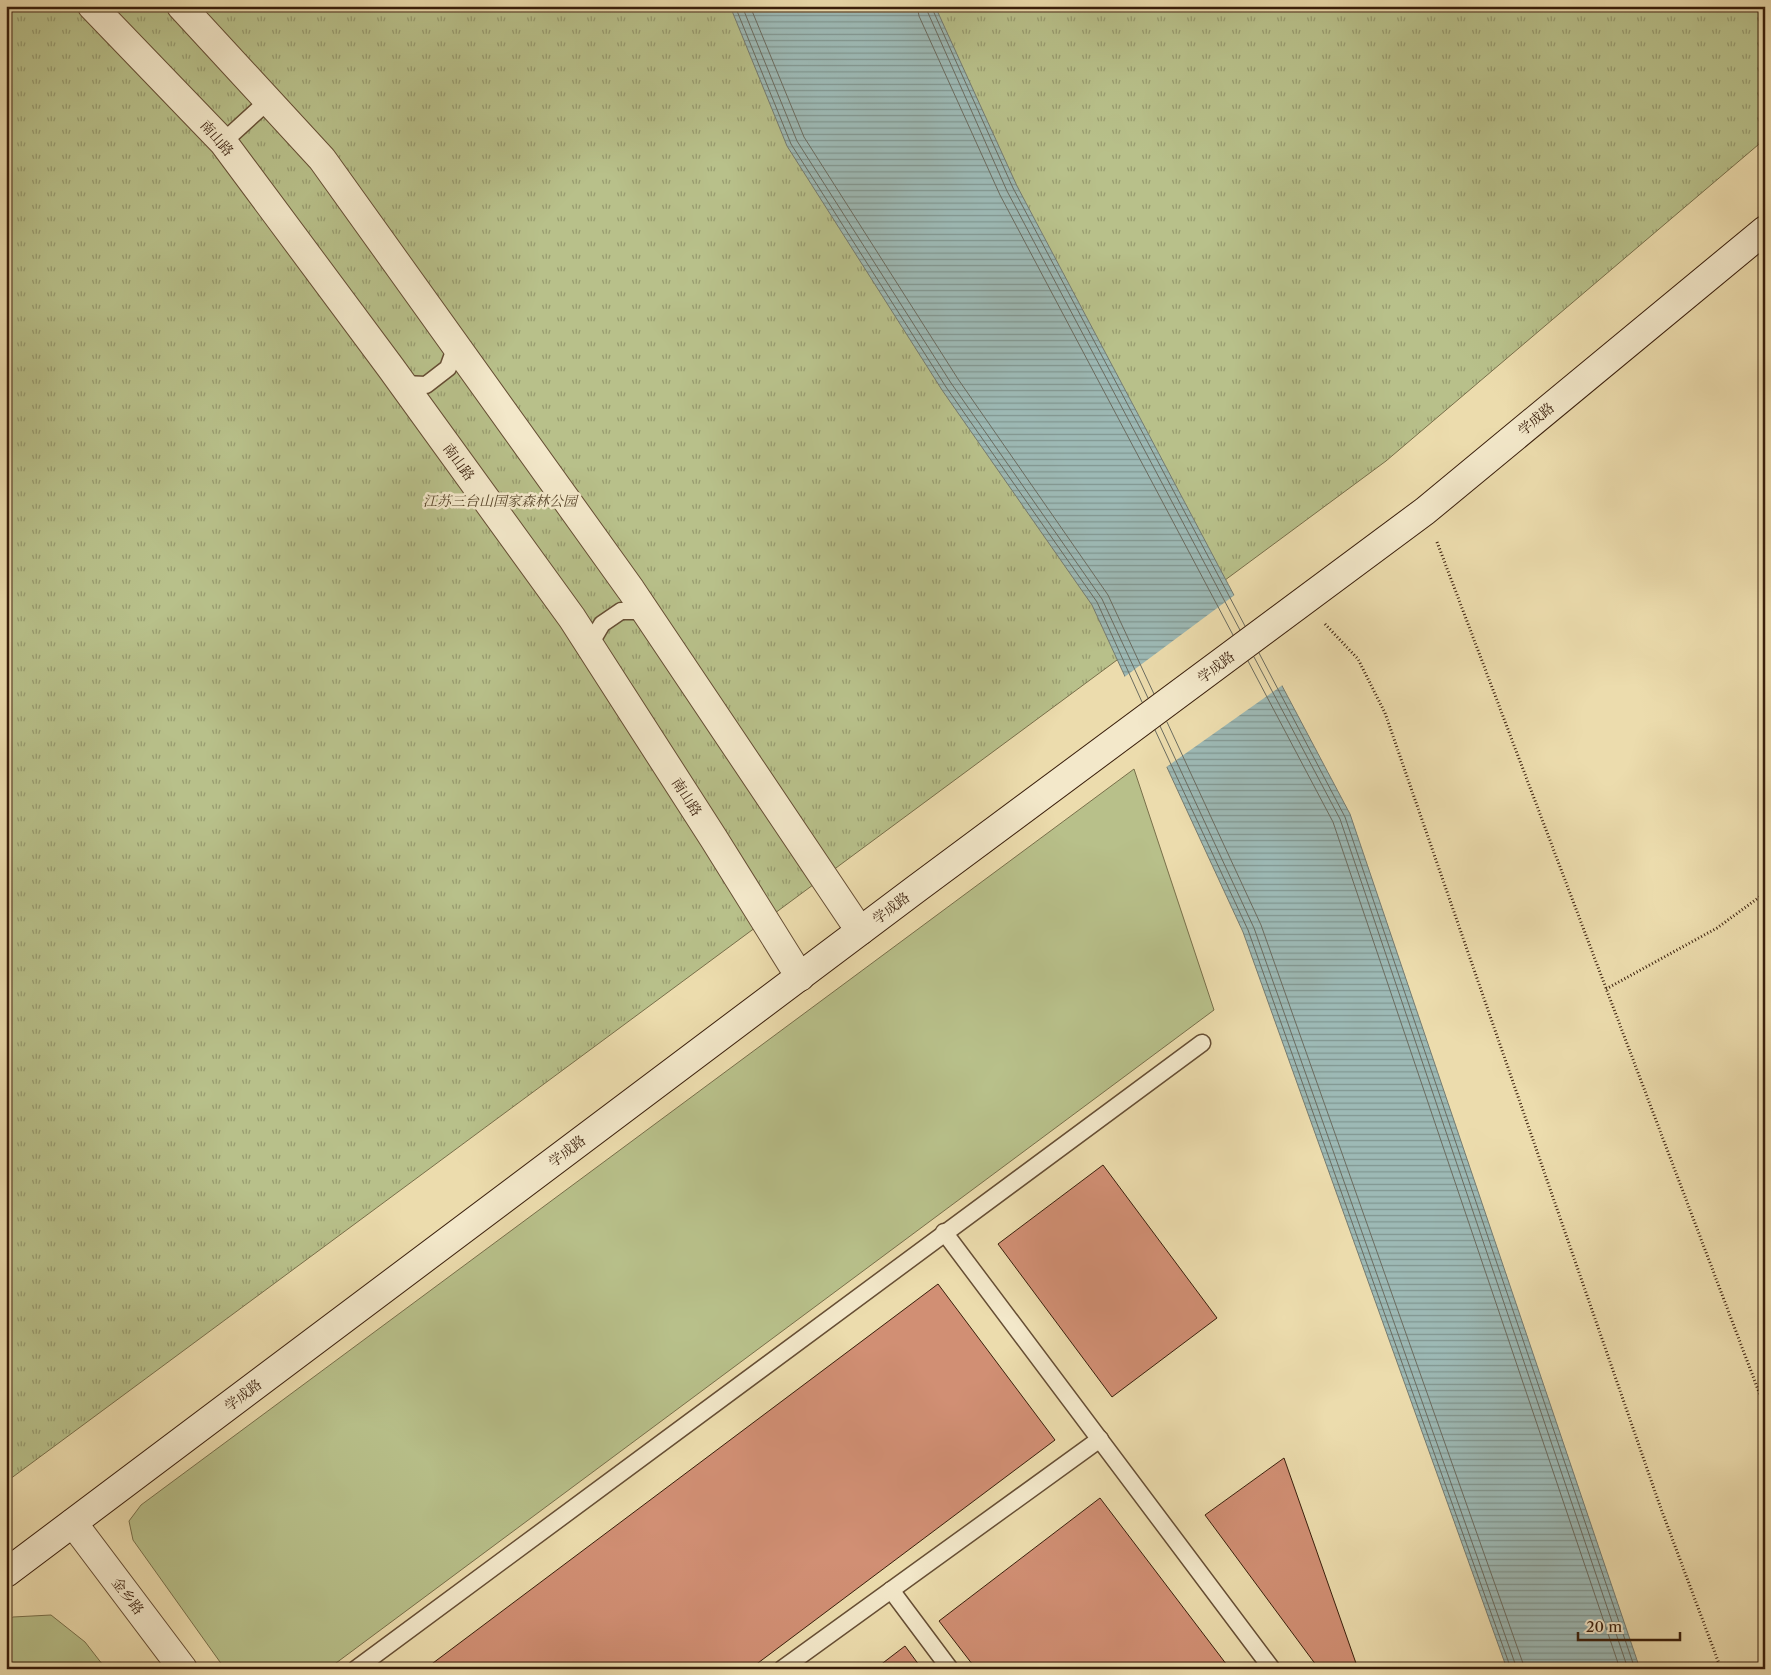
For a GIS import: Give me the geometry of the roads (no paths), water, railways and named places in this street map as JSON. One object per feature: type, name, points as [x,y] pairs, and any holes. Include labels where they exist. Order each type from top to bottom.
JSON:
[{"type":"street","name":"南山路","points":[[92,6],[223,142],[403,384],[589,646],[714,839],[800,977]]},
{"type":"street","points":[[181,6],[322,159],[646,611],[860,931]]},
{"type":"street","name":"学成路","points":[[6,1573],[860,931],[1425,511],[1765,230]]},
{"type":"street","name":"金乡路","points":[[73,1523],[183,1669]]},
{"type":"lane","points":[[223,142],[268,102]]},
{"type":"lane","points":[[403,384],[426,385],[448,368],[456,346]]},
{"type":"lane","points":[[589,646],[602,624],[621,611],[646,611]]},
{"type":"lane","points":[[356,1669],[944,1232],[1202,1043]]},
{"type":"lane","points":[[944,1232],[1272,1669]]},
{"type":"lane","points":[[782,1669],[1100,1439]]},
{"type":"lane","points":[[890,1590],[950,1669]]},
{"type":"water","points":[[730,6],[935,6],[1017,186],[1350,814],[1640,1669],[1507,1669],[1243,932],[1092,605],[942,390],[787,146]]},
{"type":"park label","name":"江苏三台山国家森林公园","points":[[500,501]]}]
